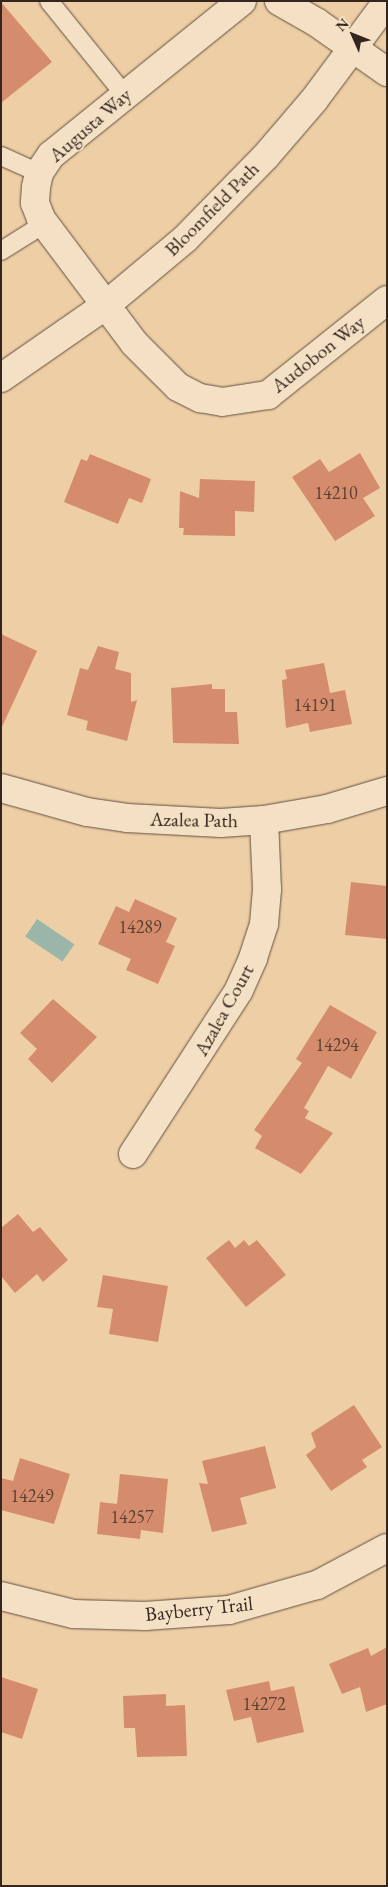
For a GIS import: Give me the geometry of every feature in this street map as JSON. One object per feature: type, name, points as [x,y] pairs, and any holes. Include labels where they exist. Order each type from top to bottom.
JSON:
[{"type":"street","name":"Augusta Way","points":[[106,305],[44,224],[35,203],[39,173],[67,140],[242,1]]},
{"type":"street","points":[[279,1],[316,22],[387,72]]},
{"type":"street","name":"Bloomfield Path","points":[[1,378],[106,305],[221,203],[314,100],[354,50],[387,2]]},
{"type":"street","name":"Audobon Way","points":[[106,305],[134,342],[178,387],[200,398],[222,402],[268,395],[387,300]]},
{"type":"street","name":"Azalea Path","points":[[1,788],[87,812],[127,818],[221,823],[264,820],[327,809],[387,791]]},
{"type":"street","name":"Azalea Court","points":[[133,1154],[239,990],[253,958],[264,924],[267,889],[264,820]]},
{"type":"street","name":"Bayberry Trail","points":[[1,1596],[73,1614],[144,1616],[229,1610],[317,1585],[387,1548]]},
{"type":"lane","points":[[49,1],[124,94]]},
{"type":"lane","points":[[1,156],[39,173]]},
{"type":"lane","points":[[1,251],[44,224]]},
{"type":"shaded area","points":[[37,919],[74,944],[63,962],[25,936]]},
{"type":"building","points":[[1,2],[52,62],[1,103]]},
{"type":"building","points":[[360,453],[380,488],[363,498],[375,516],[335,541],[292,477],[320,459],[329,472]]},
{"type":"building","points":[[90,454],[151,479],[142,503],[129,498],[118,524],[64,502],[81,459],[87,461]]},
{"type":"building","points":[[200,479],[255,481],[254,512],[235,511],[235,536],[183,535],[184,528],[179,528],[180,491],[199,498]]},
{"type":"building","points":[[1,634],[37,651],[1,729]]},
{"type":"building","points":[[98,646],[119,652],[115,669],[131,673],[131,702],[137,700],[127,741],[86,730],[88,721],[67,715],[80,668],[88,670]]},
{"type":"building","points":[[324,663],[330,693],[345,690],[352,724],[310,732],[308,723],[286,728],[282,680],[287,679],[285,670]]},
{"type":"building","points":[[212,684],[212,689],[225,689],[225,712],[237,712],[239,744],[173,743],[171,688]]},
{"type":"building","points":[[351,882],[387,886],[387,939],[345,935]]},
{"type":"building","points":[[135,899],[177,918],[166,942],[175,946],[158,984],[126,970],[131,959],[98,944],[116,906],[129,912]]},
{"type":"building","points":[[53,999],[97,1037],[52,1083],[28,1059],[37,1049],[20,1033]]},
{"type":"building","points":[[330,1005],[377,1032],[351,1079],[328,1066],[304,1108],[309,1111],[305,1118],[333,1133],[301,1174],[255,1148],[262,1136],[254,1130],[302,1063],[296,1059]]},
{"type":"building","points":[[18,1214],[33,1232],[40,1227],[68,1260],[43,1282],[37,1274],[15,1293],[1,1276],[1,1228]]},
{"type":"building","points":[[229,1240],[235,1248],[244,1240],[249,1246],[257,1240],[286,1275],[246,1307],[206,1258]]},
{"type":"building","points":[[103,1275],[168,1286],[158,1342],[109,1334],[113,1309],[97,1307]]},
{"type":"building","points":[[354,1405],[382,1447],[362,1460],[367,1467],[331,1491],[306,1455],[316,1447],[311,1433]]},
{"type":"building","points":[[265,1446],[276,1488],[240,1498],[247,1524],[212,1532],[199,1483],[208,1484],[202,1461]]},
{"type":"building","points":[[20,1458],[70,1474],[54,1524],[1,1510],[1,1478],[13,1481]]},
{"type":"building","points":[[120,1474],[168,1479],[163,1533],[141,1530],[140,1539],[97,1534],[100,1502],[117,1504]]},
{"type":"building","points":[[387,1647],[387,1704],[366,1712],[360,1687],[342,1694],[329,1664],[368,1648],[371,1656]]},
{"type":"building","points":[[1,1677],[38,1689],[22,1739],[1,1732]]},
{"type":"building","points":[[269,1681],[271,1691],[294,1686],[304,1732],[257,1743],[251,1717],[234,1721],[226,1690]]},
{"type":"building","points":[[166,1694],[166,1706],[185,1705],[187,1756],[137,1757],[135,1728],[124,1728],[123,1696]]}]
